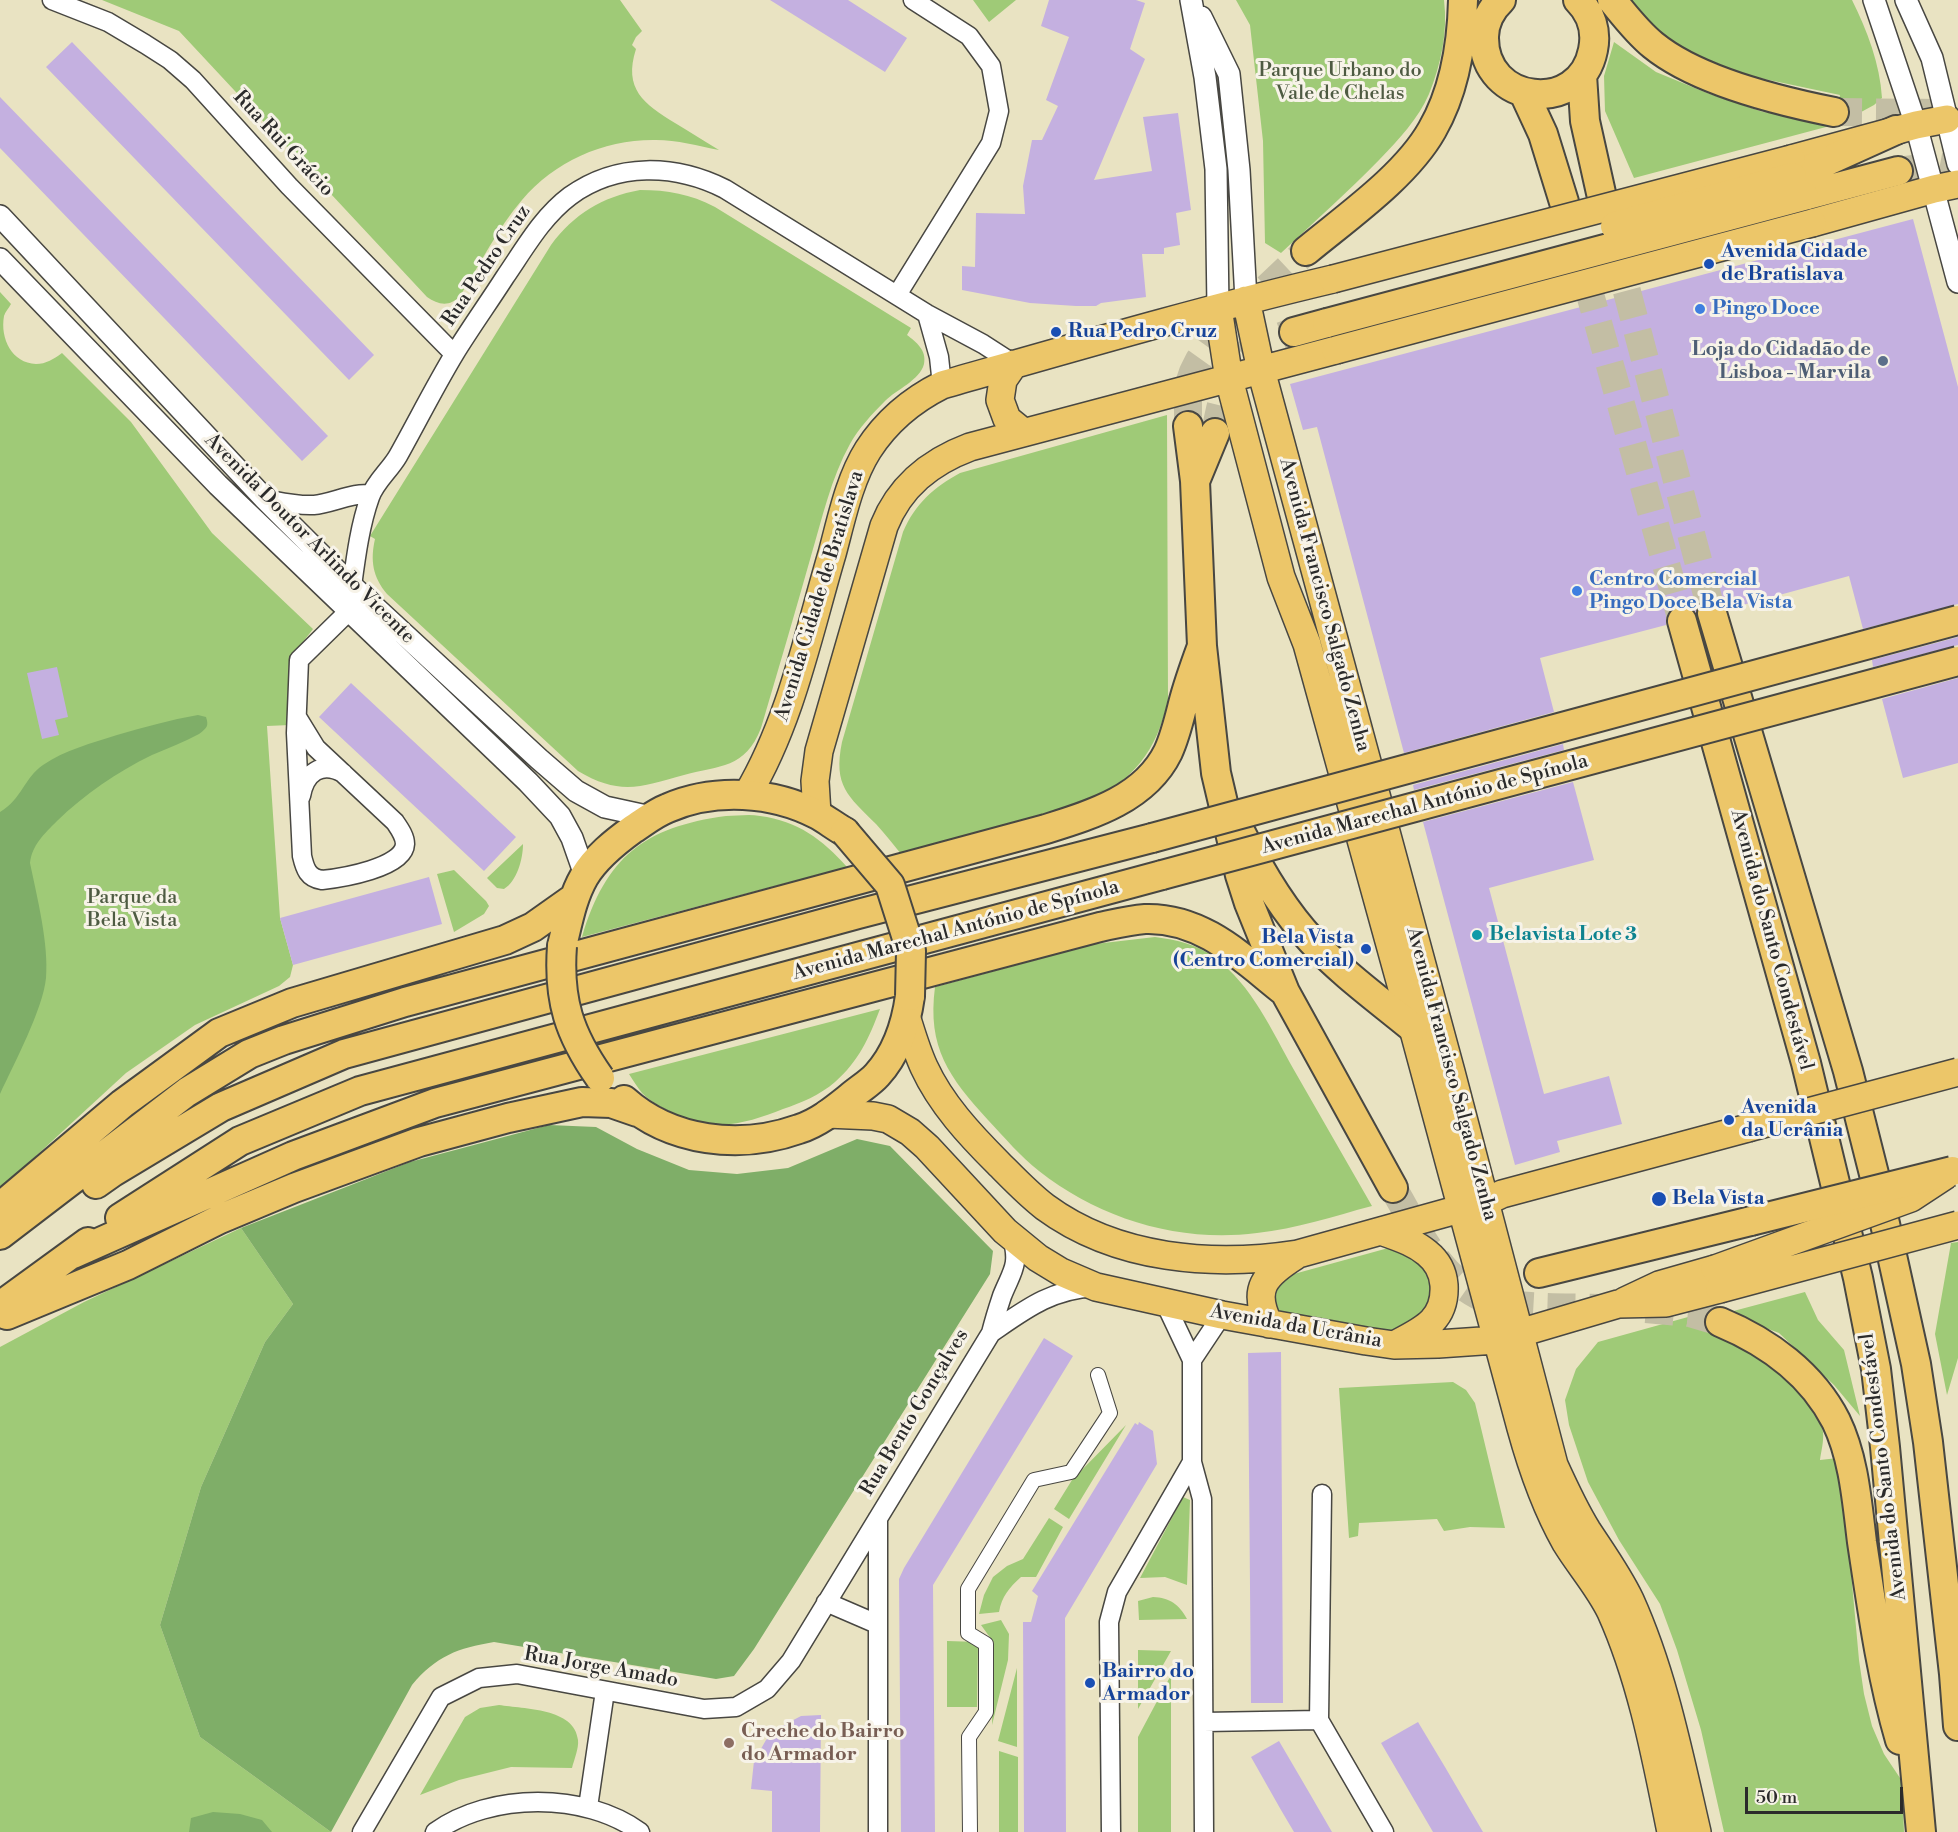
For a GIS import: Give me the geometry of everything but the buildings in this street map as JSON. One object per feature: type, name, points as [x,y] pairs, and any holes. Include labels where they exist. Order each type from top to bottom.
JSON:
[{"type":"highway","points":[[1306,251],[1388,182],[1412,157],[1432,130],[1448,93],[1456,61],[1463,0]]},
{"type":"highway","points":[[1499,1],[1489,15],[1484,30],[1484,46],[1488,62],[1509,86],[1524,93],[1540,95],[1570,86],[1582,75],[1592,59],[1595,41],[1593,23],[1578,0]]},
{"type":"highway","points":[[1612,0],[1630,22],[1653,44],[1681,64],[1758,93],[1797,105],[1834,112]]},
{"type":"highway","points":[[1582,75],[1585,121],[1601,193]]},
{"type":"highway","points":[[1524,93],[1543,134],[1564,202]]},
{"type":"highway","points":[[1294,332],[1331,337],[1435,275],[1796,177],[1906,127]]},
{"type":"highway","points":[[1796,177],[1898,171]]},
{"type":"highway","points":[[1201,429],[1195,481],[1202,646],[1216,773],[1240,875],[1285,992],[1393,1188]]},
{"type":"highway","name":"Avenida do Santo Condestável","points":[[1712,613],[1848,1071],[1874,1174],[1916,1364],[1928,1442],[1958,1726]]},
{"type":"highway","name":"Avenida Marechal António de Spínola","points":[[0,1255],[113,1172],[221,1107],[344,1053],[1958,620]]},
{"type":"highway","name":"Avenida do Santo Condestável","points":[[1682,621],[1806,1063],[1858,1278],[1874,1357],[1887,1459],[1921,1832]]},
{"type":"highway","points":[[0,1235],[187,1092],[249,1054],[284,1040],[405,1002],[1046,829],[1106,808],[1130,794],[1151,776],[1167,753],[1202,646]]},
{"type":"highway","name":"Avenida Marechal António de Spínola","points":[[0,1306],[135,1207],[240,1141],[360,1091],[1958,661]]},
{"type":"highway","points":[[1216,773],[1247,846],[1277,897],[1292,917],[1330,958],[1413,1028]]},
{"type":"highway","points":[[0,1207],[122,1104],[219,1033],[291,1003],[506,940],[533,927],[580,886],[612,844],[668,807],[707,797],[747,795],[783,801],[817,814],[845,832],[890,885],[911,951],[908,1008],[894,1052],[877,1076],[827,1114],[800,1129],[756,1140],[706,1140],[657,1124],[637,1112],[600,1078],[585,1057],[570,1026],[562,994],[560,971],[562,946],[580,886]]},
{"type":"highway","points":[[73,1254],[293,1156],[435,1103],[1100,927],[1145,919],[1188,926],[1225,943],[1285,992]]},
{"type":"highway","points":[[0,1318],[128,1265],[220,1219],[294,1188],[420,1142],[508,1118],[582,1102],[611,1103],[637,1112]]},
{"type":"highway","points":[[1539,1273],[1955,1170]]},
{"type":"highway","points":[[1720,1322],[1755,1338],[1774,1351],[1808,1381],[1836,1422],[1844,1442],[1854,1486],[1888,1698],[1918,1804]]},
{"type":"highway","points":[[1954,1674],[1958,1569]]},
{"type":"main road","points":[[1906,127],[1947,119]]},
{"type":"main road","name":"Avenida Cidade de Bratislava","points":[[747,795],[765,765],[788,706],[843,514],[860,466],[876,438],[898,414],[925,394],[942,385],[1246,300],[1796,177]]},
{"type":"main road","name":"Avenida Cidade de Bratislava","points":[[817,814],[815,781],[819,751],[881,537],[890,512],[907,486],[934,464],[970,447],[1261,370],[1331,337],[1812,223],[1946,186]]},
{"type":"main road","name":"Avenida Francisco Salgado Zenha","points":[[1246,300],[1261,370],[1451,1072],[1473,1205]]},
{"type":"main road","name":"Avenida Francisco Salgado Zenha","points":[[1218,308],[1229,379],[1281,577],[1307,644],[1413,1028],[1473,1205],[1508,1337],[1534,1474],[1566,1543],[1610,1609],[1626,1649],[1659,1772],[1671,1832]]},
{"type":"main road","points":[[1014,364],[1003,380],[1000,400],[1007,419],[1023,432]]},
{"type":"main road","points":[[908,1008],[924,1067],[949,1109],[982,1147],[1026,1191],[1065,1220],[1112,1242],[1137,1250],[1167,1255],[1221,1260],[1271,1258],[1298,1254],[1473,1205],[1502,1194],[1958,1072]]},
{"type":"main road","name":"Avenida da Ucrânia","points":[[827,1114],[888,1119],[910,1132],[1012,1237],[1038,1258],[1061,1272],[1096,1287],[1222,1315],[1395,1345],[1438,1344],[1508,1337],[1618,1304],[1666,1303],[1717,1279],[1958,1225]]},
{"type":"main road","points":[[1717,1279],[1911,1198],[1955,1170]]},
{"type":"main road","points":[[1381,1231],[1426,1252],[1438,1264],[1444,1280],[1444,1300],[1436,1318],[1415,1334],[1395,1345]]},
{"type":"main road","points":[[1269,1324],[1261,1306],[1263,1283],[1275,1270],[1298,1254]]},
{"type":"main road","name":"Avenida Francisco Salgado Zenha","points":[[1508,1337],[1554,1465],[1570,1501],[1610,1564],[1629,1599],[1647,1642],[1683,1768],[1697,1832]]},
{"type":"street","name":"Rua Rui Grácio","points":[[52,0],[108,22],[170,60],[193,80],[289,186],[454,354]]},
{"type":"street","points":[[897,295],[991,143],[999,111],[991,66],[969,36],[913,0]]},
{"type":"street","points":[[1192,0],[1229,74],[1239,170],[1246,300]]},
{"type":"street","points":[[1192,0],[1205,77],[1216,170],[1218,308]]},
{"type":"street","points":[[1874,0],[1906,127],[1946,186],[1958,282]]},
{"type":"street","points":[[1906,0],[1932,58],[1958,164]]},
{"type":"street","name":"Rua Pedro Cruz","points":[[352,586],[359,541],[370,495],[394,463],[454,354],[534,234],[558,206],[572,195],[603,178],[638,170],[674,171],[708,181],[1014,364]]},
{"type":"street","name":"Avenida Doutor Arlindo Vicente","points":[[0,216],[265,499],[352,586],[539,759],[576,791],[605,807],[651,817]]},
{"type":"street","name":"Avenida Doutor Arlindo Vicente","points":[[0,259],[218,485],[528,782],[560,816],[572,838],[580,886]]},
{"type":"street","points":[[927,314],[939,357],[942,385]]},
{"type":"street","points":[[265,499],[289,504],[314,505],[339,501],[362,493],[370,495]]},
{"type":"street","points":[[297,717],[316,748],[395,822],[402,832],[405,844],[402,852],[388,865],[334,879],[314,879],[304,866],[302,856],[296,733],[299,660],[349,611]]},
{"type":"street","points":[[300,803],[303,786],[311,774],[327,768],[334,768],[343,773]]},
{"type":"street","name":"Rua Bento Gonçalves","points":[[826,1602],[991,1333],[1002,1295],[1016,1262],[1012,1237]]},
{"type":"street","name":"Rua Bento Gonçalves","points":[[991,1333],[1027,1308],[1051,1295],[1078,1288],[1096,1287]]},
{"type":"street","points":[[1165,1303],[1192,1360],[1192,1462],[1202,1499],[1204,1832]]},
{"type":"street","points":[[1192,1360],[1222,1315]]},
{"type":"street","points":[[970,1832],[969,1737],[986,1712],[986,1644],[968,1633],[968,1589],[1034,1480],[1071,1472],[1110,1413],[1098,1375]]},
{"type":"street","points":[[1111,1832],[1108,1622],[1117,1592],[1192,1462]]},
{"type":"street","points":[[1322,1494],[1319,1720],[1384,1832]]},
{"type":"street","name":"Rua Bento Gonçalves","points":[[878,1832],[879,1517]]},
{"type":"street","points":[[826,1602],[877,1624]]},
{"type":"street","name":"Rua Jorge Amado","points":[[362,1832],[441,1698],[479,1678],[517,1674],[704,1709],[736,1707],[767,1689],[791,1660],[826,1602]]},
{"type":"street","points":[[588,1807],[605,1690]]},
{"type":"street","points":[[1204,1722],[1319,1720]]},
{"type":"street","points":[[435,1832],[475,1812],[509,1804],[543,1802],[579,1804],[604,1812],[640,1832]]},
{"type":"green space","points":[[102,0],[620,0],[642,31],[632,45],[636,49],[632,75],[639,94],[664,116],[719,150],[672,141],[637,141],[600,148],[565,164],[535,186],[513,211],[460,296],[448,303],[435,302],[427,297],[179,31]]},
{"type":"green space","points":[[973,0],[1016,0],[989,22]]},
{"type":"green space","name":"Parque Urbano do Vale de Chelas","points":[[1236,0],[1444,0],[1445,24],[1440,60],[1429,94],[1414,120],[1380,159],[1281,253],[1265,243],[1263,141],[1250,25]]},
{"type":"green space","points":[[1626,0],[1852,0],[1872,48],[1879,73],[1882,98],[1874,105],[1841,123],[1634,178],[1605,111],[1604,76],[1614,42],[1656,72],[1707,93],[1763,112],[1832,121],[1840,95],[1736,73],[1667,42]]},
{"type":"green space","points":[[640,190],[679,194],[715,207],[911,328],[907,335],[920,347],[924,355],[924,364],[918,375],[885,401],[866,421],[843,457],[828,499],[761,728],[755,741],[739,758],[720,767],[631,787],[606,784],[578,771],[387,594],[376,575],[373,562],[375,539],[370,536],[551,245],[569,224],[590,208],[613,197]]},
{"type":"green space","name":"Parque da Bela Vista","points":[[0,292],[11,304],[5,314],[3,325],[6,341],[14,354],[28,363],[36,364],[50,361],[62,353],[131,422],[212,533],[313,629],[292,656],[290,725],[267,726],[280,918],[293,965],[290,977],[279,986],[195,1025],[126,1073],[0,1189]]},
{"type":"green space","points":[[1167,415],[1168,699],[1150,749],[1117,785],[1085,804],[901,854],[845,789],[841,780],[840,757],[842,742],[903,532],[913,513],[934,490],[960,473]]},
{"type":"green space","points":[[198,715],[206,717],[207,720],[207,727],[202,732],[152,755],[102,784],[68,811],[36,845],[30,863],[44,936],[46,978],[40,1005],[0,1094],[0,812],[13,801],[37,770],[60,755],[127,732]]},
{"type":"green space","points":[[747,815],[774,818],[798,827],[819,840],[847,867],[582,937],[603,886],[616,866],[632,851],[672,828],[726,816]]},
{"type":"green space","points":[[523,844],[516,875],[504,889],[497,888],[487,878]]},
{"type":"green space","points":[[454,870],[489,906],[484,914],[454,932],[437,874]]},
{"type":"green space","points":[[1155,937],[1179,941],[1201,949],[1215,958],[1240,981],[1269,1025],[1372,1206],[1301,1225],[1257,1233],[1199,1234],[1142,1224],[1088,1202],[1039,1171],[1013,1147],[962,1090],[938,1045],[933,1008],[935,987],[1095,944]]},
{"type":"green space","points":[[880,1009],[872,1030],[851,1066],[835,1082],[803,1101],[752,1120],[721,1125],[711,1124],[668,1111],[642,1093],[629,1074]]},
{"type":"green space","points":[[549,1125],[596,1127],[637,1149],[689,1170],[737,1174],[788,1168],[857,1139],[890,1146],[993,1251],[990,1274],[754,1649],[734,1676],[716,1679],[494,1642],[469,1647],[448,1655],[430,1667],[412,1685],[331,1832],[200,1737],[160,1625],[201,1487],[265,1342],[293,1304],[241,1228],[410,1162]]},
{"type":"green space","points":[[241,1228],[293,1304],[265,1342],[201,1487],[160,1625],[200,1737],[331,1832],[0,1832],[0,1347],[84,1302]]},
{"type":"green space","points":[[1958,1242],[1958,1358],[1947,1395],[1935,1334],[1951,1243]]},
{"type":"green space","points":[[1392,1247],[1431,1265],[1431,1312],[1398,1332],[1277,1310],[1270,1289],[1283,1277]]},
{"type":"green space","points":[[1805,1292],[1818,1320],[1844,1350],[1860,1416],[1834,1385],[1779,1333],[1726,1313]]},
{"type":"green space","points":[[1706,1312],[1716,1314],[1709,1333],[1754,1354],[1780,1374],[1803,1397],[1823,1432],[1820,1460],[1838,1458],[1864,1694],[1872,1726],[1884,1754],[1902,1781],[1904,1832],[1724,1832],[1701,1730],[1677,1650],[1660,1604],[1619,1540],[1588,1482],[1569,1425],[1565,1400],[1576,1369],[1598,1342]]},
{"type":"green space","points":[[1453,1382],[1466,1390],[1475,1403],[1505,1528],[1470,1527],[1444,1531],[1437,1519],[1359,1523],[1358,1536],[1349,1538],[1339,1388]]},
{"type":"green space","points":[[1126,1425],[1069,1519],[1054,1509],[1072,1480]]},
{"type":"green space","points":[[1183,1497],[1190,1500],[1187,1585],[1165,1577],[1140,1578]]},
{"type":"green space","points":[[1049,1518],[1063,1527],[1036,1577],[1021,1577],[1004,1597],[999,1612],[979,1614],[984,1595],[993,1577],[1007,1566],[1023,1559]]},
{"type":"green space","points":[[1153,1597],[1173,1603],[1181,1609],[1187,1619],[1139,1620],[1138,1601]]},
{"type":"green space","points":[[1001,1620],[1009,1634],[1008,1660],[992,1725],[994,1643],[981,1625]]},
{"type":"green space","points":[[947,1641],[978,1642],[977,1707],[947,1707]]},
{"type":"green space","points":[[1138,1650],[1171,1651],[1138,1709]]},
{"type":"green space","points":[[1017,1668],[1017,1747],[998,1741]]},
{"type":"green space","points":[[1171,1675],[1171,1832],[1138,1832],[1138,1737]]},
{"type":"green space","points":[[499,1705],[547,1712],[568,1722],[575,1729],[578,1740],[572,1768],[511,1767],[459,1780],[420,1795],[465,1717],[480,1708]]},
{"type":"green space","points":[[999,1751],[1018,1757],[1018,1832],[999,1832]]},
{"type":"green space","points":[[213,1812],[240,1814],[262,1820],[272,1832],[189,1832],[191,1818]]},
{"type":"tunnel","points":[[1834,112],[1938,113]]},
{"type":"tunnel","points":[[1898,171],[1937,166],[1958,170]]},
{"type":"tunnel","points":[[1564,202],[1682,621]]},
{"type":"tunnel","points":[[1616,250],[1712,613]]},
{"type":"tunnel","points":[[1188,426],[1188,387],[1199,360],[1217,335],[1306,251]]},
{"type":"tunnel","points":[[1215,433],[1227,386],[1237,364],[1254,348],[1294,332]]},
{"type":"tunnel","points":[[1393,1188],[1432,1254],[1458,1282],[1473,1293],[1499,1303],[1542,1307],[1600,1308]]},
{"type":"tunnel","points":[[1646,1309],[1690,1313],[1720,1322]]},
{"type":"place","name":"Avenida Cidade de Bratislava","points":[[1709,264]]},
{"type":"place","name":"Pingo Doce","points":[[1700,309]]},
{"type":"place","name":"Rua Pedro Cruz","points":[[1056,332]]},
{"type":"place","name":"Loja do Cidadão de Lisboa - Marvila","points":[[1883,361]]},
{"type":"place","name":"Centro Comercial Pingo Doce Bela Vista","points":[[1577,591]]},
{"type":"place","name":"Belavista Lote 3","points":[[1477,935]]},
{"type":"place","name":"Bela Vista (Centro Comercial)","points":[[1366,949]]},
{"type":"place","name":"Avenida da Ucrânia","points":[[1729,1120]]},
{"type":"place","name":"Bela Vista","points":[[1659,1199]]},
{"type":"place","name":"Bairro do Armador","points":[[1090,1683]]},
{"type":"place","name":"Creche do Bairro do Armador","points":[[729,1743]]}]
